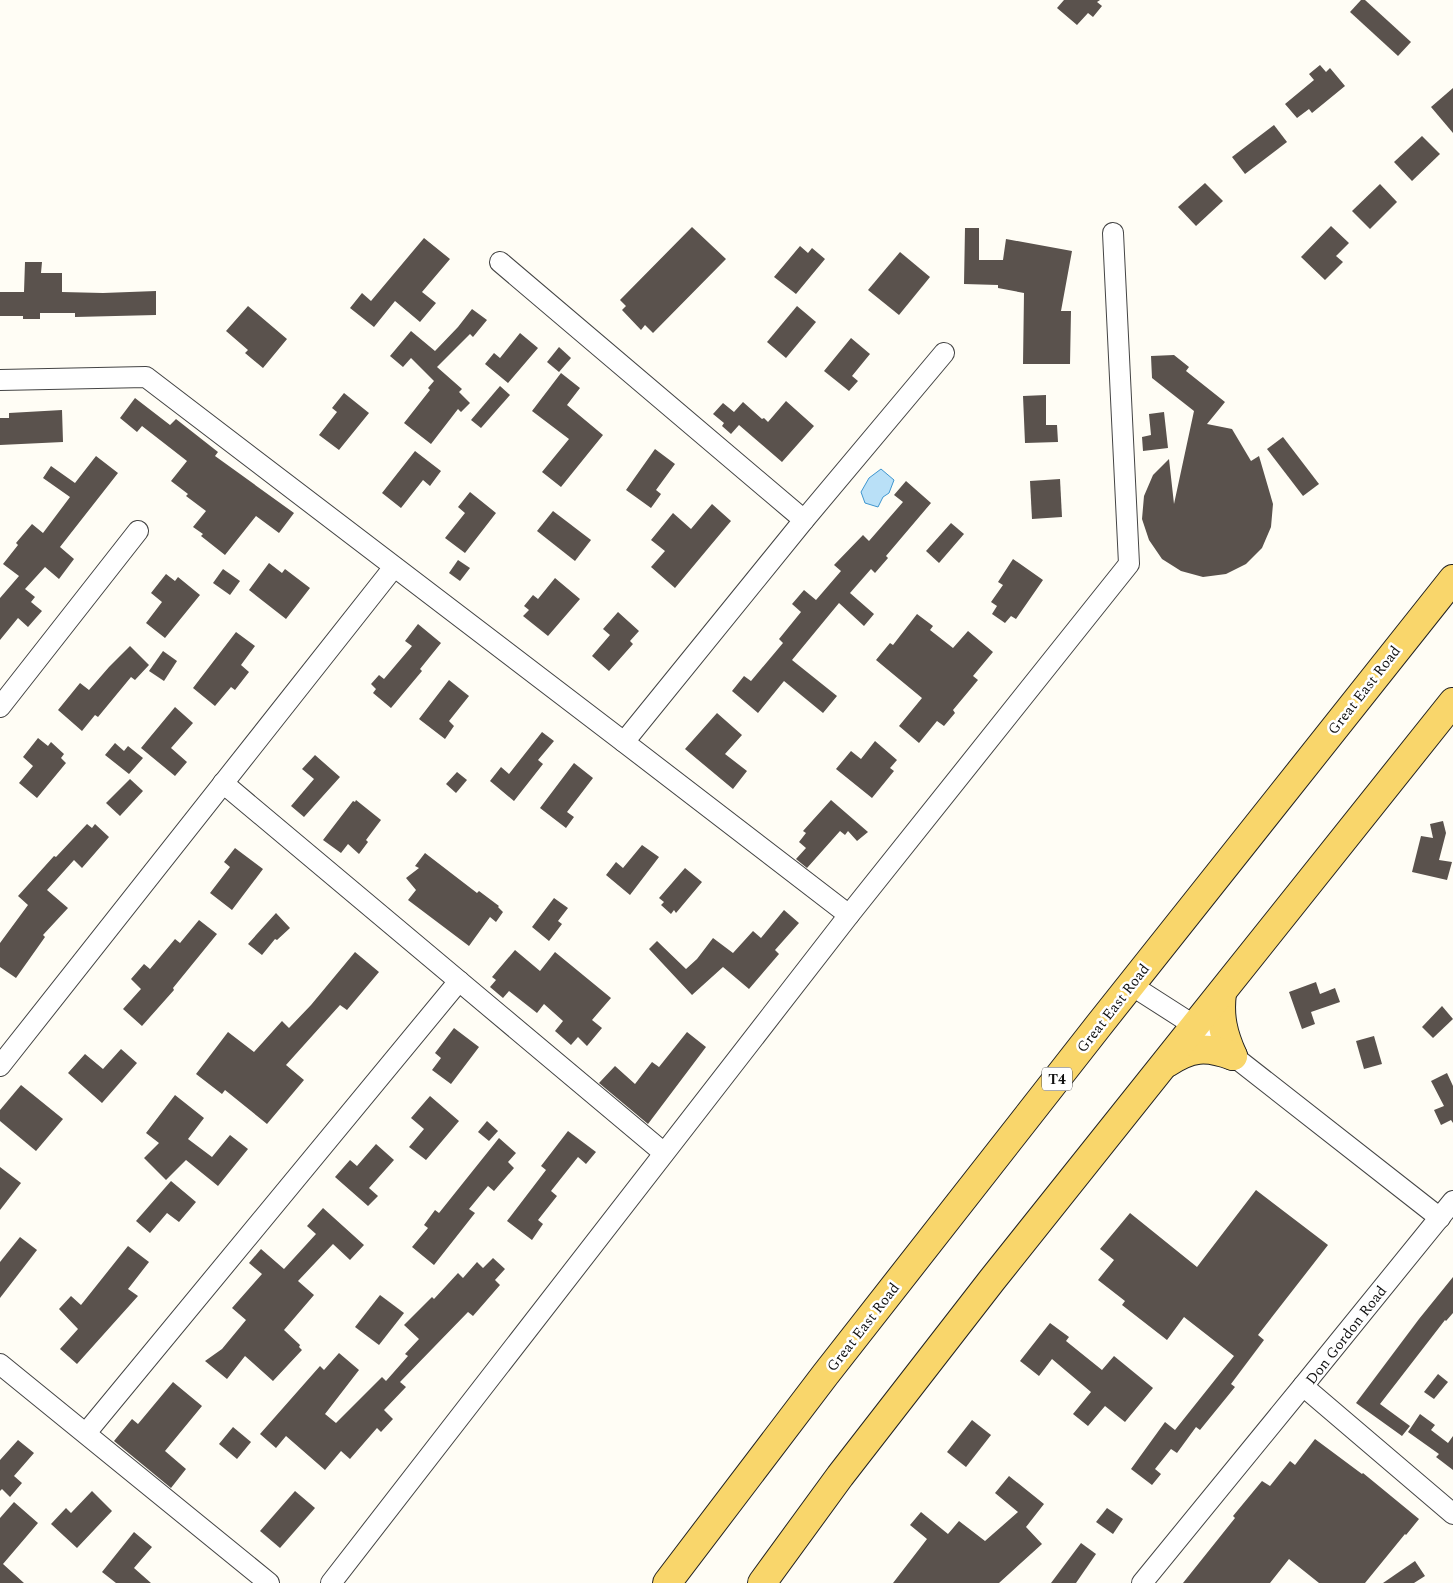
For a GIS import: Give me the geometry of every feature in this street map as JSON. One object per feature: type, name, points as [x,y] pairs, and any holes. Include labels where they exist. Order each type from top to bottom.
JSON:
[{"type":"main road","name":"Great East Road","points":[[667,1583],[819,1383],[1453,579]]},
{"type":"main road","points":[[762,1583],[840,1476],[980,1296],[1453,702]]},
{"type":"main road","points":[[1222,993],[1220,1009],[1222,1026],[1226,1041],[1234,1056]]},
{"type":"main road","points":[[1166,1063],[1181,1054],[1199,1049],[1216,1050],[1234,1056]]},
{"type":"street","points":[[331,1583],[848,915],[1129,564],[1113,233]]},
{"type":"street","points":[[500,262],[804,520]]},
{"type":"street","points":[[624,742],[804,520],[944,353]]},
{"type":"street","points":[[0,380],[146,377],[848,915]]},
{"type":"street","points":[[0,707],[138,531]]},
{"type":"street","points":[[0,1066],[394,567]]},
{"type":"street","points":[[223,783],[664,1153]]},
{"type":"street","points":[[86,1433],[459,981]]},
{"type":"street","points":[[1131,985],[1195,1026],[1440,1218]]},
{"type":"street","name":"Don Gordon Road","points":[[1453,1201],[1303,1386],[1453,1514]]},
{"type":"street","points":[[0,1364],[269,1583]]},
{"type":"street","points":[[1142,1583],[1303,1386]]},
{"type":"water","points":[[881,469],[894,480],[889,493],[883,497],[878,507],[865,503],[861,492],[869,478]]},
{"type":"building","points":[[1064,0],[1100,0],[1097,2],[1102,6],[1093,17],[1088,13],[1077,25],[1057,8]]},
{"type":"building","points":[[1361,0],[1365,0],[1411,42],[1398,56],[1350,12]]},
{"type":"building","points":[[1320,65],[1326,72],[1330,68],[1345,86],[1312,113],[1309,109],[1297,118],[1285,104],[1314,80],[1309,74]]},
{"type":"building","points":[[1453,88],[1453,133],[1431,107]]},
{"type":"building","points":[[1274,125],[1287,142],[1245,174],[1232,157]]},
{"type":"building","points":[[1422,136],[1440,154],[1412,181],[1394,162]]},
{"type":"building","points":[[1205,183],[1223,201],[1196,226],[1178,207]]},
{"type":"building","points":[[1380,184],[1397,202],[1370,229],[1352,211]]},
{"type":"building","points":[[1331,226],[1349,243],[1336,256],[1343,262],[1325,280],[1301,257]]},
{"type":"building","points":[[692,227],[726,259],[653,333],[645,325],[641,330],[622,310],[626,306],[620,300]]},
{"type":"building","points":[[965,228],[979,228],[979,260],[1003,260],[1006,239],[1072,251],[1061,311],[1071,311],[1070,364],[1023,364],[1024,293],[998,288],[998,285],[964,284]]},
{"type":"building","points":[[424,238],[450,259],[422,292],[436,303],[420,322],[395,301],[374,327],[350,308],[362,293],[371,301]]},
{"type":"building","points":[[800,246],[808,253],[812,248],[825,259],[796,294],[774,277]]},
{"type":"building","points":[[900,252],[930,277],[899,315],[868,290]]},
{"type":"building","points":[[25,262],[42,262],[41,273],[62,273],[62,292],[156,291],[156,315],[75,317],[75,313],[40,313],[40,319],[23,319],[23,316],[0,316],[0,292],[24,292]]},
{"type":"building","points":[[248,306],[287,339],[263,368],[245,353],[248,350],[226,331]]},
{"type":"building","points":[[797,306],[816,322],[786,358],[767,342]]},
{"type":"building","points":[[472,309],[487,320],[473,337],[470,334],[437,367],[462,389],[459,392],[470,403],[461,412],[458,409],[431,444],[404,423],[430,390],[428,388],[434,381],[411,358],[403,367],[390,356],[411,331],[435,351]]},
{"type":"building","points":[[520,333],[538,348],[508,383],[485,364],[494,353],[500,358]]},
{"type":"building","points":[[851,338],[870,354],[852,376],[858,381],[849,391],[824,371]]},
{"type":"building","points":[[559,347],[571,358],[559,372],[547,362]]},
{"type":"building","points":[[1174,355],[1189,367],[1186,371],[1225,402],[1207,424],[1232,429],[1251,461],[1259,456],[1273,504],[1271,527],[1262,548],[1246,564],[1226,574],[1203,577],[1181,571],[1162,559],[1149,540],[1142,519],[1144,496],[1153,475],[1169,459],[1174,504],[1194,411],[1152,378],[1151,356]]},
{"type":"building","points":[[561,373],[580,388],[567,405],[603,435],[561,487],[542,472],[569,439],[532,411]]},
{"type":"building","points":[[500,386],[510,395],[481,428],[471,420]]},
{"type":"building","points":[[344,393],[369,413],[339,450],[319,435],[337,412],[332,408]]},
{"type":"building","points":[[1046,395],[1046,425],[1057,425],[1058,442],[1025,443],[1023,396]]},
{"type":"building","points":[[135,398],[170,425],[176,419],[218,452],[215,456],[294,513],[279,533],[256,516],[225,555],[201,536],[203,534],[193,527],[206,511],[186,496],[188,494],[171,481],[187,461],[142,426],[137,432],[120,418]]},
{"type":"building","points":[[786,401],[814,426],[782,462],[739,425],[731,434],[722,426],[724,423],[713,414],[723,403],[734,412],[743,402],[768,422]]},
{"type":"building","points":[[62,410],[63,442],[0,445],[0,418],[9,418],[9,413]]},
{"type":"building","points":[[1164,412],[1168,448],[1143,451],[1142,437],[1151,435],[1149,414]]},
{"type":"building","points":[[1283,437],[1319,484],[1303,496],[1267,449]]},
{"type":"building","points":[[655,449],[675,464],[656,490],[661,494],[651,508],[626,490]]},
{"type":"building","points":[[415,451],[441,471],[430,486],[423,480],[401,508],[382,493]]},
{"type":"building","points":[[96,456],[118,473],[60,547],[74,559],[59,579],[45,567],[25,589],[35,597],[31,602],[42,611],[28,627],[18,618],[0,640],[0,598],[19,576],[3,564],[18,545],[16,543],[32,524],[43,533],[70,497],[43,478],[51,466],[75,483]]},
{"type":"building","points":[[1060,479],[1062,517],[1032,519],[1030,481]]},
{"type":"building","points":[[906,481],[931,503],[886,556],[888,558],[875,573],[871,569],[850,593],[874,614],[864,626],[839,603],[792,660],[837,696],[823,713],[784,681],[758,713],[732,691],[744,676],[751,681],[783,643],[779,639],[801,612],[792,604],[804,590],[816,600],[841,571],[834,565],[863,535],[869,541],[903,502],[894,495]]},
{"type":"building","points":[[470,492],[496,513],[465,553],[445,538],[465,513],[458,507]]},
{"type":"building","points":[[712,504],[731,521],[675,588],[651,567],[665,551],[651,540],[673,513],[691,529]]},
{"type":"building","points":[[553,511],[591,540],[575,561],[537,531]]},
{"type":"building","points":[[951,523],[964,534],[939,563],[926,551]]},
{"type":"building","points":[[1013,559],[1043,580],[1016,619],[1011,616],[1005,623],[992,614],[997,606],[991,602],[1003,585],[998,582]]},
{"type":"building","points":[[458,560],[470,568],[460,581],[449,573]]},
{"type":"building","points":[[269,563],[282,573],[285,569],[310,588],[286,619],[249,590]]},
{"type":"building","points":[[223,569],[240,581],[230,595],[213,583]]},
{"type":"building","points":[[166,574],[175,581],[178,577],[200,595],[165,638],[146,623],[162,602],[151,593]]},
{"type":"building","points":[[555,578],[580,599],[548,636],[523,616],[529,610],[524,606],[533,595],[538,599]]},
{"type":"building","points":[[618,612],[639,631],[630,641],[633,644],[609,671],[592,656],[610,635],[603,629]]},
{"type":"building","points":[[917,614],[933,626],[930,630],[953,648],[968,631],[993,652],[973,676],[978,680],[953,710],[955,713],[944,726],[937,721],[919,743],[899,726],[922,698],[876,660],[890,643],[893,645]]},
{"type":"building","points":[[418,624],[441,643],[420,669],[422,671],[391,708],[373,693],[376,689],[371,684],[379,675],[384,679],[412,646],[405,641]]},
{"type":"building","points":[[236,632],[255,646],[241,665],[249,672],[235,690],[231,687],[215,706],[193,688]]},
{"type":"building","points":[[130,646],[149,665],[135,680],[131,677],[98,717],[95,715],[82,731],[58,710],[80,683],[89,690]]},
{"type":"building","points":[[163,651],[177,661],[164,681],[149,671]]},
{"type":"building","points":[[449,680],[469,696],[449,721],[454,726],[445,739],[419,719]]},
{"type":"building","points":[[175,707],[193,723],[171,748],[187,762],[175,776],[141,748]]},
{"type":"building","points":[[717,713],[742,735],[725,754],[747,771],[733,789],[685,749]]},
{"type":"building","points":[[542,732],[554,741],[538,760],[543,764],[514,801],[490,781],[501,767],[509,774]]},
{"type":"building","points":[[38,738],[48,746],[51,742],[64,754],[61,758],[66,763],[37,798],[19,783],[33,766],[23,757]]},
{"type":"building","points":[[875,741],[897,760],[890,768],[894,771],[872,798],[836,769],[851,751],[861,759]]},
{"type":"building","points":[[115,743],[124,751],[128,746],[143,758],[129,774],[105,755]]},
{"type":"building","points":[[315,755],[340,777],[304,817],[291,806],[314,779],[302,769]]},
{"type":"building","points":[[574,763],[593,778],[567,812],[574,817],[566,828],[540,808]]},
{"type":"building","points":[[457,772],[467,780],[456,793],[446,784]]},
{"type":"building","points":[[130,779],[143,791],[120,816],[106,803]]},
{"type":"building","points":[[356,800],[381,820],[366,840],[368,842],[359,854],[348,844],[341,853],[323,840],[353,801],[355,802]]},
{"type":"building","points":[[831,800],[868,832],[857,841],[848,831],[845,835],[840,831],[807,868],[796,859],[806,848],[799,842],[806,833],[803,831]]},
{"type":"building","points":[[1443,821],[1446,833],[1439,860],[1452,862],[1447,880],[1412,872],[1421,836],[1433,838],[1430,824]]},
{"type":"building","points":[[87,824],[92,828],[95,824],[109,837],[82,868],[74,860],[47,890],[68,908],[43,935],[45,937],[16,978],[0,967],[0,943],[28,905],[18,896],[54,856],[56,857]]},
{"type":"building","points":[[642,845],[659,857],[630,895],[606,875],[616,862],[623,868]]},
{"type":"building","points":[[235,848],[263,869],[232,910],[210,893],[230,867],[224,862]]},
{"type":"building","points":[[425,853],[477,893],[479,891],[499,906],[503,912],[496,922],[490,917],[469,946],[408,900],[416,890],[406,878],[419,868],[415,866]]},
{"type":"building","points":[[685,868],[702,882],[676,913],[674,910],[671,914],[661,905],[664,902],[659,898]]},
{"type":"building","points":[[554,898],[568,908],[558,921],[562,924],[549,941],[532,927]]},
{"type":"building","points":[[784,910],[799,923],[775,950],[779,954],[749,989],[723,967],[692,995],[649,949],[657,941],[686,969],[697,959],[713,938],[733,953],[753,931],[761,938]]},
{"type":"building","points":[[276,913],[290,928],[277,940],[275,939],[262,955],[248,944]]},
{"type":"building","points":[[199,920],[217,934],[173,988],[174,990],[142,1026],[123,1009],[141,989],[131,979],[144,964],[150,969],[175,939],[180,943]]},
{"type":"building","points":[[515,950],[540,971],[555,952],[611,998],[592,1020],[602,1028],[587,1046],[578,1037],[571,1045],[555,1031],[563,1021],[544,1004],[537,1013],[509,991],[503,998],[490,987],[496,980],[492,977]]},
{"type":"building","points":[[355,952],[379,972],[347,1010],[340,1005],[286,1065],[304,1080],[267,1124],[225,1090],[222,1094],[196,1074],[228,1032],[254,1052],[282,1021],[289,1028],[311,1005]]},
{"type":"building","points":[[1316,982],[1320,994],[1335,988],[1340,1002],[1311,1012],[1315,1024],[1302,1029],[1289,992]]},
{"type":"building","points":[[1442,1006],[1453,1019],[1433,1038],[1422,1027]]},
{"type":"building","points":[[454,1028],[479,1047],[451,1084],[432,1070],[441,1058],[435,1053]]},
{"type":"building","points":[[687,1032],[706,1047],[648,1124],[599,1083],[615,1066],[635,1084],[652,1062],[659,1067]]},
{"type":"building","points":[[1374,1036],[1382,1064],[1364,1069],[1356,1041]]},
{"type":"building","points":[[121,1049],[137,1063],[102,1103],[68,1073],[85,1054],[103,1069]]},
{"type":"building","points":[[1447,1073],[1453,1086],[1453,1123],[1451,1120],[1441,1125],[1434,1110],[1444,1106],[1431,1081]]},
{"type":"building","points":[[21,1085],[63,1119],[36,1151],[0,1121],[0,1110]]},
{"type":"building","points":[[175,1095],[204,1118],[188,1139],[212,1157],[230,1135],[248,1149],[218,1186],[186,1160],[166,1180],[144,1158],[159,1143],[146,1133]]},
{"type":"building","points":[[430,1096],[459,1121],[426,1160],[409,1147],[424,1129],[411,1118]]},
{"type":"building","points":[[487,1121],[498,1131],[489,1141],[478,1132]]},
{"type":"building","points":[[568,1131],[596,1152],[586,1164],[578,1157],[551,1191],[557,1196],[538,1220],[543,1224],[532,1240],[507,1221],[546,1170],[541,1166]]},
{"type":"building","points":[[499,1138],[516,1153],[508,1162],[514,1168],[494,1191],[488,1186],[469,1209],[475,1213],[434,1265],[412,1247],[428,1228],[424,1225],[435,1210],[439,1213]]},
{"type":"building","points":[[376,1144],[394,1160],[369,1188],[378,1196],[368,1206],[335,1177],[350,1160],[357,1166]]},
{"type":"building","points":[[0,1167],[21,1183],[0,1210]]},
{"type":"building","points":[[171,1181],[196,1202],[179,1222],[167,1213],[150,1233],[136,1221]]},
{"type":"building","points":[[1256,1190],[1328,1245],[1258,1335],[1264,1340],[1231,1384],[1235,1387],[1200,1430],[1196,1427],[1177,1453],[1171,1449],[1155,1469],[1161,1474],[1152,1485],[1131,1469],[1165,1422],[1175,1430],[1234,1356],[1184,1317],[1167,1340],[1122,1305],[1125,1301],[1098,1280],[1114,1260],[1100,1249],[1130,1213],[1197,1267]]},
{"type":"building","points":[[323,1208],[364,1245],[350,1260],[333,1244],[298,1281],[314,1295],[284,1330],[300,1345],[299,1347],[302,1350],[273,1381],[245,1356],[227,1379],[205,1361],[222,1349],[246,1320],[232,1308],[262,1274],[249,1263],[261,1249],[284,1269],[316,1234],[307,1226]]},
{"type":"building","points":[[20,1237],[37,1250],[0,1298],[0,1262]]},
{"type":"building","points":[[128,1246],[149,1262],[128,1289],[138,1296],[77,1364],[60,1349],[78,1329],[59,1309],[71,1296],[81,1305]]},
{"type":"building","points":[[493,1258],[505,1269],[495,1280],[500,1285],[473,1316],[468,1312],[400,1382],[406,1387],[384,1410],[393,1419],[381,1432],[377,1428],[350,1459],[341,1451],[325,1470],[286,1436],[276,1448],[260,1434],[320,1366],[324,1370],[339,1353],[359,1370],[325,1414],[336,1423],[382,1377],[386,1381],[408,1356],[405,1354],[419,1339],[404,1325],[432,1297],[434,1299],[458,1273],[463,1278],[477,1262],[483,1268]]},
{"type":"building","points":[[1453,1277],[1453,1313],[1445,1320],[1380,1404],[1410,1426],[1402,1436],[1356,1403]]},
{"type":"building","points":[[380,1295],[404,1313],[379,1345],[355,1327]]},
{"type":"building","points":[[1050,1323],[1069,1337],[1066,1341],[1102,1370],[1114,1356],[1153,1388],[1125,1422],[1105,1406],[1088,1426],[1073,1414],[1091,1392],[1052,1359],[1039,1376],[1020,1361]]},
{"type":"building","points":[[1438,1374],[1448,1382],[1434,1399],[1424,1392]]},
{"type":"building","points":[[173,1382],[202,1406],[165,1451],[186,1469],[171,1488],[114,1441],[132,1419],[138,1424]]},
{"type":"building","points":[[1420,1414],[1435,1425],[1431,1430],[1448,1443],[1453,1436],[1453,1470],[1436,1457],[1439,1454],[1408,1432]]},
{"type":"building","points":[[972,1420],[991,1435],[966,1467],[947,1452]]},
{"type":"building","points":[[233,1427],[251,1442],[237,1459],[219,1444]]},
{"type":"building","points":[[1315,1439],[1363,1473],[1419,1519],[1365,1583],[1319,1583],[1289,1559],[1270,1583],[1183,1583],[1262,1481],[1270,1486],[1290,1461],[1295,1465]]},
{"type":"building","points":[[18,1440],[34,1453],[14,1476],[22,1483],[10,1497],[2,1489],[0,1491],[0,1460]]},
{"type":"building","points":[[1009,1476],[1044,1504],[1026,1527],[1042,1544],[999,1583],[893,1583],[927,1539],[910,1525],[921,1512],[948,1534],[959,1521],[985,1541],[1018,1512],[995,1493]]},
{"type":"building","points":[[92,1491],[112,1511],[77,1548],[51,1524],[66,1508],[71,1513]]},
{"type":"building","points":[[295,1491],[315,1508],[280,1548],[260,1531]]},
{"type":"building","points":[[14,1502],[38,1523],[3,1564],[24,1583],[0,1583],[0,1518]]},
{"type":"building","points":[[1107,1508],[1123,1519],[1113,1534],[1096,1522]]},
{"type":"building","points":[[134,1532],[152,1547],[134,1568],[151,1583],[116,1583],[102,1572]]},
{"type":"building","points":[[1081,1543],[1096,1554],[1076,1583],[1051,1583]]},
{"type":"building","points":[[1415,1561],[1425,1576],[1414,1583],[1383,1583]]}]
